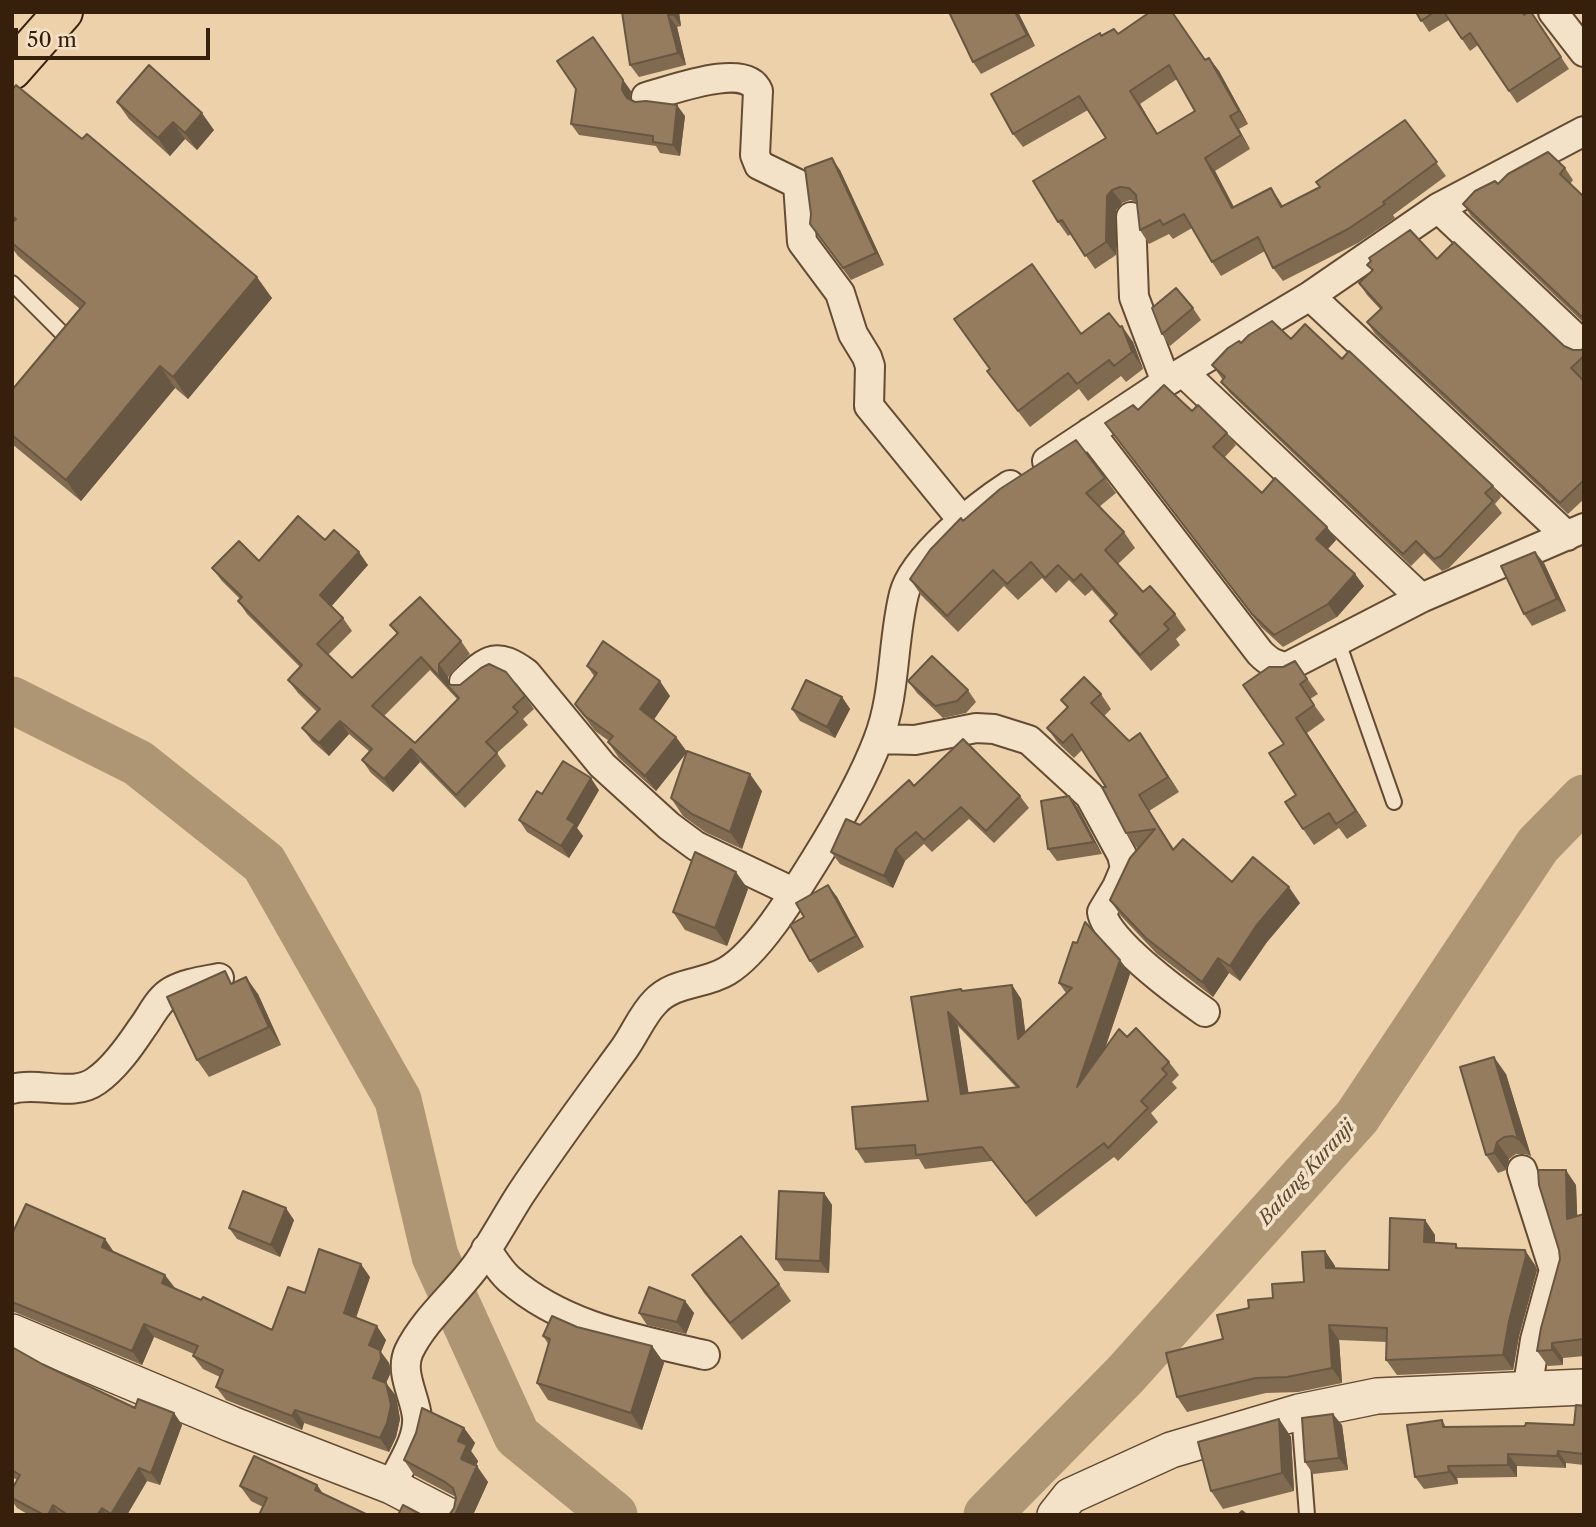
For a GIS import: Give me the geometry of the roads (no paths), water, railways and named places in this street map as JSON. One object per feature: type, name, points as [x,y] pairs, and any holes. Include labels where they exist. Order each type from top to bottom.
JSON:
[{"type":"highway","points":[[12,70],[63,12]]},
{"type":"street","points":[[1553,12],[1584,52]]},
{"type":"street","points":[[646,97],[718,78],[746,79],[755,84],[758,91],[755,155],[758,165],[798,184],[802,243],[841,293],[853,334],[867,356],[870,366],[869,406],[962,520]]},
{"type":"street","points":[[391,1486],[412,1442],[417,1419],[406,1364],[407,1353],[481,1257],[543,1162],[636,1033],[655,1002],[667,991],[725,973],[739,963],[770,928],[795,893],[831,834],[879,738],[892,683],[898,621],[905,590],[928,555],[962,520],[1090,432],[1310,296],[1438,208],[1577,144]]},
{"type":"street","points":[[1438,208],[1584,346]]},
{"type":"street","points":[[1132,217],[1134,297],[1175,377],[1421,598]]},
{"type":"street","points":[[1090,432],[1269,662],[1287,667],[1421,598],[1575,532],[1310,296]]},
{"type":"street","points":[[464,682],[482,664],[493,659],[513,664],[526,673],[602,765],[669,825],[696,846],[795,893]]},
{"type":"street","points":[[879,738],[915,740],[976,727],[994,729],[1029,740],[1090,796],[1122,855],[1125,868],[1102,912],[1107,926],[1153,975],[1205,1013]]},
{"type":"street","points":[[12,1089],[22,1086],[81,1089],[96,1082],[142,1029],[160,1001],[173,991],[219,978]]},
{"type":"street","points":[[1522,1170],[1554,1270],[1535,1340],[1527,1391]]},
{"type":"street","points":[[481,1257],[543,1305],[565,1317],[608,1331],[705,1355]]},
{"type":"street","points":[[12,1332],[230,1424],[391,1486],[447,1515]]},
{"type":"street","points":[[1055,1515],[1070,1496],[1171,1450],[1299,1412],[1377,1396],[1584,1387]]},
{"type":"lane","points":[[12,283],[65,336]]},
{"type":"lane","points":[[1338,642],[1394,802]]},
{"type":"lane","points":[[1299,1412],[1307,1515]]},
{"type":"waterway","points":[[12,700],[138,763],[264,863],[398,1100],[435,1256],[517,1436],[614,1515]]},
{"type":"waterway","name":"Batang Kuranji","points":[[987,1515],[1125,1375],[1357,1117],[1538,845],[1584,798]]}]
